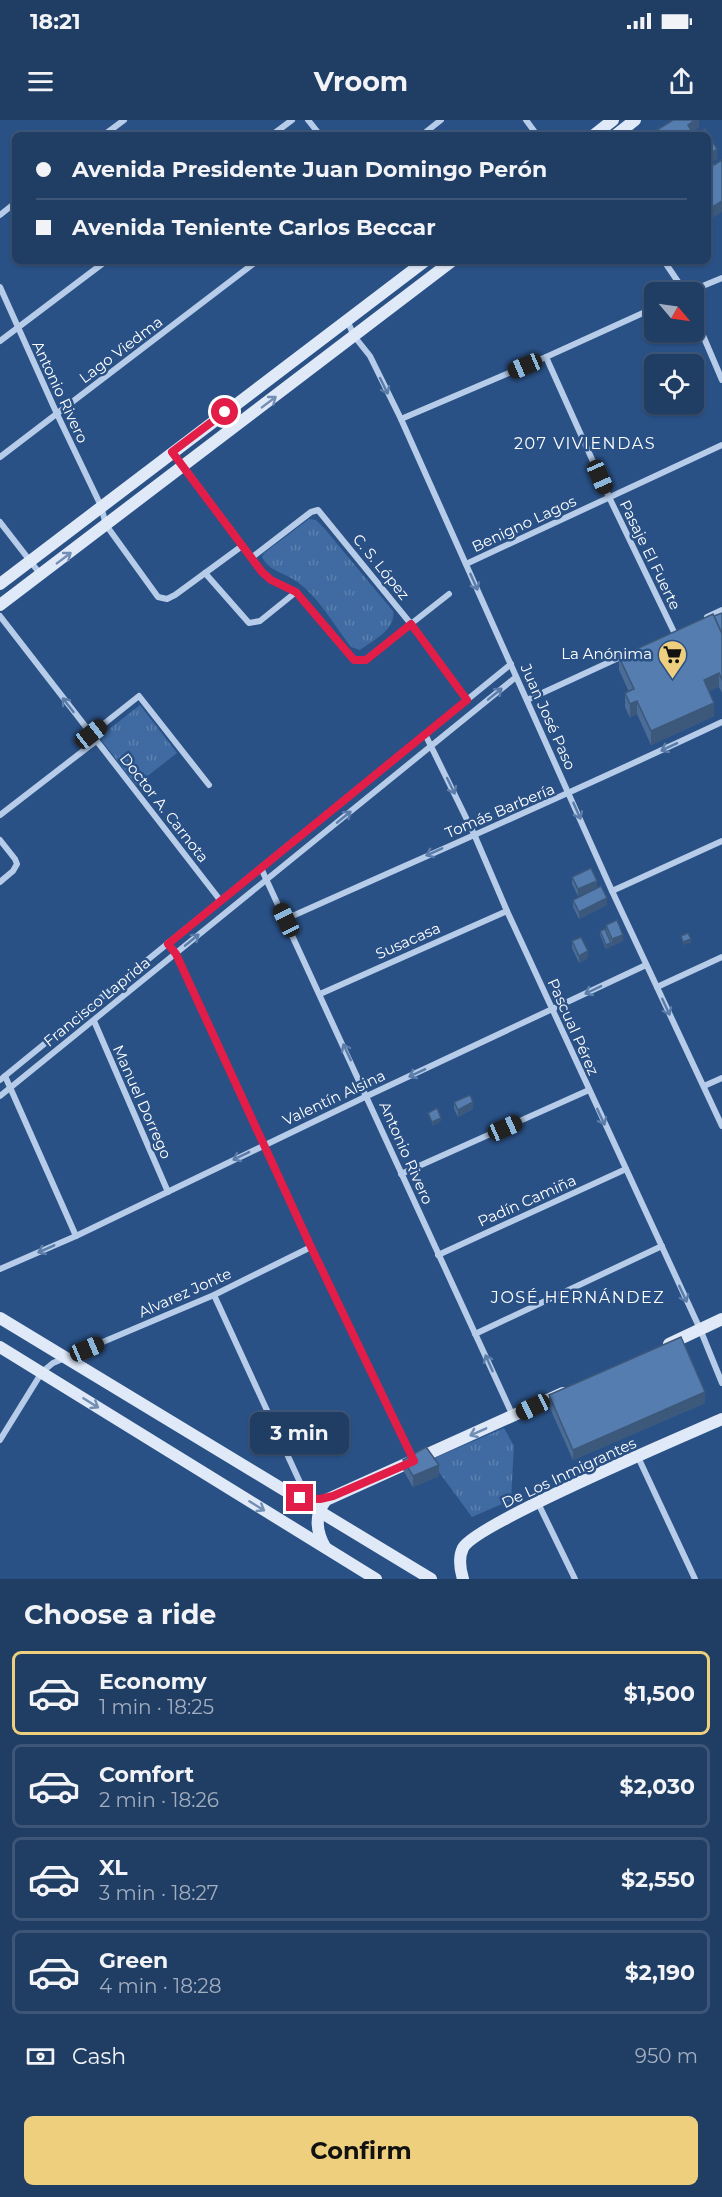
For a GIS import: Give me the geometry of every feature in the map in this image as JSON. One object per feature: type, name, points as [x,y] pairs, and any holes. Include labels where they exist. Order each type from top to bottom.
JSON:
[{"type":"main road","points":[[598,132],[614,120]]},
{"type":"main road","points":[[620,132],[635,120]]},
{"type":"main road","points":[[0,584],[419,264]]},
{"type":"main road","points":[[0,605],[448,264]]},
{"type":"main road","points":[[0,1318],[431,1579]]},
{"type":"main road","points":[[657,1350],[722,1319]]},
{"type":"main road","points":[[0,1347],[325,1547],[373,1579]]},
{"type":"main road","points":[[313,1506],[574,1388]]},
{"type":"main road","name":"De Los Inmigrantes","points":[[463,1579],[459,1561],[463,1547],[471,1538],[537,1503],[722,1419]]},
{"type":"main road","points":[[313,1506],[317,1529],[325,1547]]},
{"type":"street","points":[[108,132],[124,120]]},
{"type":"street","points":[[277,132],[292,120]]},
{"type":"street","points":[[308,120],[318,132]]},
{"type":"street","points":[[426,132],[441,120]]},
{"type":"street","points":[[0,215],[12,205]]},
{"type":"street","points":[[0,341],[102,264]]},
{"type":"street","name":"Lago Viedma","points":[[0,458],[253,264]]},
{"type":"street","points":[[424,264],[433,276]]},
{"type":"street","points":[[666,264],[679,282]]},
{"type":"street","points":[[704,285],[722,278]]},
{"type":"street","name":"Antonio Rivero","points":[[0,287],[101,506],[106,525]]},
{"type":"street","points":[[401,419],[644,313]]},
{"type":"street","name":"Juan José Paso","points":[[347,320],[354,336],[370,356],[401,419],[612,891],[722,1126]]},
{"type":"street","points":[[704,338],[722,380]]},
{"type":"street","name":"Pasaje El Fuerte","points":[[546,357],[609,497],[674,632]]},
{"type":"street","name":"Benigno Lagos","points":[[466,564],[722,445]]},
{"type":"street","points":[[172,452],[251,558],[271,580],[296,592],[354,660],[366,660],[449,594]]},
{"type":"street","name":"C. S. López","points":[[251,558],[311,512],[318,510],[411,624],[467,700]]},
{"type":"street","points":[[0,522],[41,575]]},
{"type":"street","points":[[106,525],[159,597],[167,599],[242,546]]},
{"type":"street","points":[[205,573],[249,623],[260,621],[296,592]]},
{"type":"street","points":[[703,619],[722,610]]},
{"type":"street","name":"Doctor A. Carnota","points":[[0,616],[220,900]]},
{"type":"street","points":[[663,637],[683,628]]},
{"type":"street","points":[[527,700],[631,652]]},
{"type":"street","name":"Francisco Laprida","points":[[3,1078],[511,664]]},
{"type":"street","name":"Francisco Laprida","points":[[0,1096],[516,677]]},
{"type":"street","points":[[91,734],[139,696],[209,785]]},
{"type":"street","name":"Tomás Barbería","points":[[286,920],[474,834],[569,794],[722,722]]},
{"type":"street","name":"Pascual Pérez","points":[[425,734],[474,834],[552,1010],[700,1329],[722,1383]]},
{"type":"street","points":[[0,815],[96,741]]},
{"type":"street","points":[[0,840],[17,864],[0,882]]},
{"type":"street","points":[[612,891],[722,841]]},
{"type":"street","name":"Antonio Rivero","points":[[261,868],[513,1416]]},
{"type":"street","name":"Susacasa","points":[[320,994],[507,911]]},
{"type":"street","points":[[168,944],[176,954],[311,1247],[414,1461]]},
{"type":"street","points":[[657,987],[722,957]]},
{"type":"street","name":"Valentín Alsina","points":[[0,1269],[76,1236],[646,965]]},
{"type":"street","name":"Manuel Dorrego","points":[[94,1021],[168,1192]]},
{"type":"street","points":[[3,1078],[11,1087],[76,1236]]},
{"type":"street","points":[[704,1086],[722,1078]]},
{"type":"street","points":[[401,1174],[589,1090]]},
{"type":"street","name":"Padín Camiña","points":[[438,1255],[626,1169]]},
{"type":"street","points":[[476,1334],[662,1246]]},
{"type":"street","name":"Alvarez Jonte","points":[[42,1372],[53,1363],[214,1295],[311,1247]]},
{"type":"street","points":[[214,1295],[313,1506]]},
{"type":"street","points":[[0,1440],[42,1372]]},
{"type":"street","points":[[638,1457],[695,1579]]},
{"type":"street","points":[[537,1503],[575,1579]]},
{"type":"green space","points":[[309,519],[316,520],[324,528],[393,611],[391,623],[387,629],[360,650],[351,647],[319,603],[304,588],[273,569],[262,557],[264,553]]},
{"type":"green space","points":[[140,705],[177,753],[136,785],[99,737]]},
{"type":"green space","points":[[504,1428],[514,1446],[511,1500],[472,1517],[430,1460]]},
{"type":"building","points":[[673,120],[695,120],[688,125],[692,132],[654,132]]},
{"type":"building","points":[[711,139],[717,149],[711,153]]},
{"type":"building","points":[[711,160],[714,165],[722,160],[722,201],[711,208]]},
{"type":"building","points":[[722,613],[722,634],[714,616]]},
{"type":"building","name":"La Anónima","points":[[713,614],[722,634],[722,680],[719,673],[704,680],[714,703],[651,731],[637,701],[630,704],[625,693],[634,689],[619,657]]},
{"type":"building","points":[[591,868],[597,881],[578,889],[572,877]]},
{"type":"building","points":[[601,886],[607,898],[579,912],[573,900]]},
{"type":"building","points":[[617,920],[623,935],[612,939],[606,925]]},
{"type":"building","points":[[605,929],[611,943],[606,945],[600,931]]},
{"type":"building","points":[[688,933],[691,939],[683,942],[681,936]]},
{"type":"building","points":[[581,937],[588,951],[579,956],[572,941]]},
{"type":"building","points":[[470,1095],[473,1102],[458,1110],[454,1102]]},
{"type":"building","points":[[437,1108],[441,1118],[432,1122],[428,1113]]},
{"type":"building","points":[[681,1337],[705,1392],[573,1450],[549,1395]]},
{"type":"building","points":[[426,1447],[439,1465],[413,1476],[403,1460]]},
{"type":"place","name":"La Anónima","points":[[673,680]]},
{"type":"district","name":"207 VIVIENDAS","points":[[585,443]]},
{"type":"district","name":"JOSÉ HERNÁNDEZ","points":[[578,1297]]},
{"type":"route","points":[[225,412],[172,452],[262,572],[271,580],[296,592],[348,655],[359,662],[366,660],[411,624],[467,700],[168,944],[176,954],[311,1247],[414,1461],[333,1496],[308,1500],[300,1498]]}]
